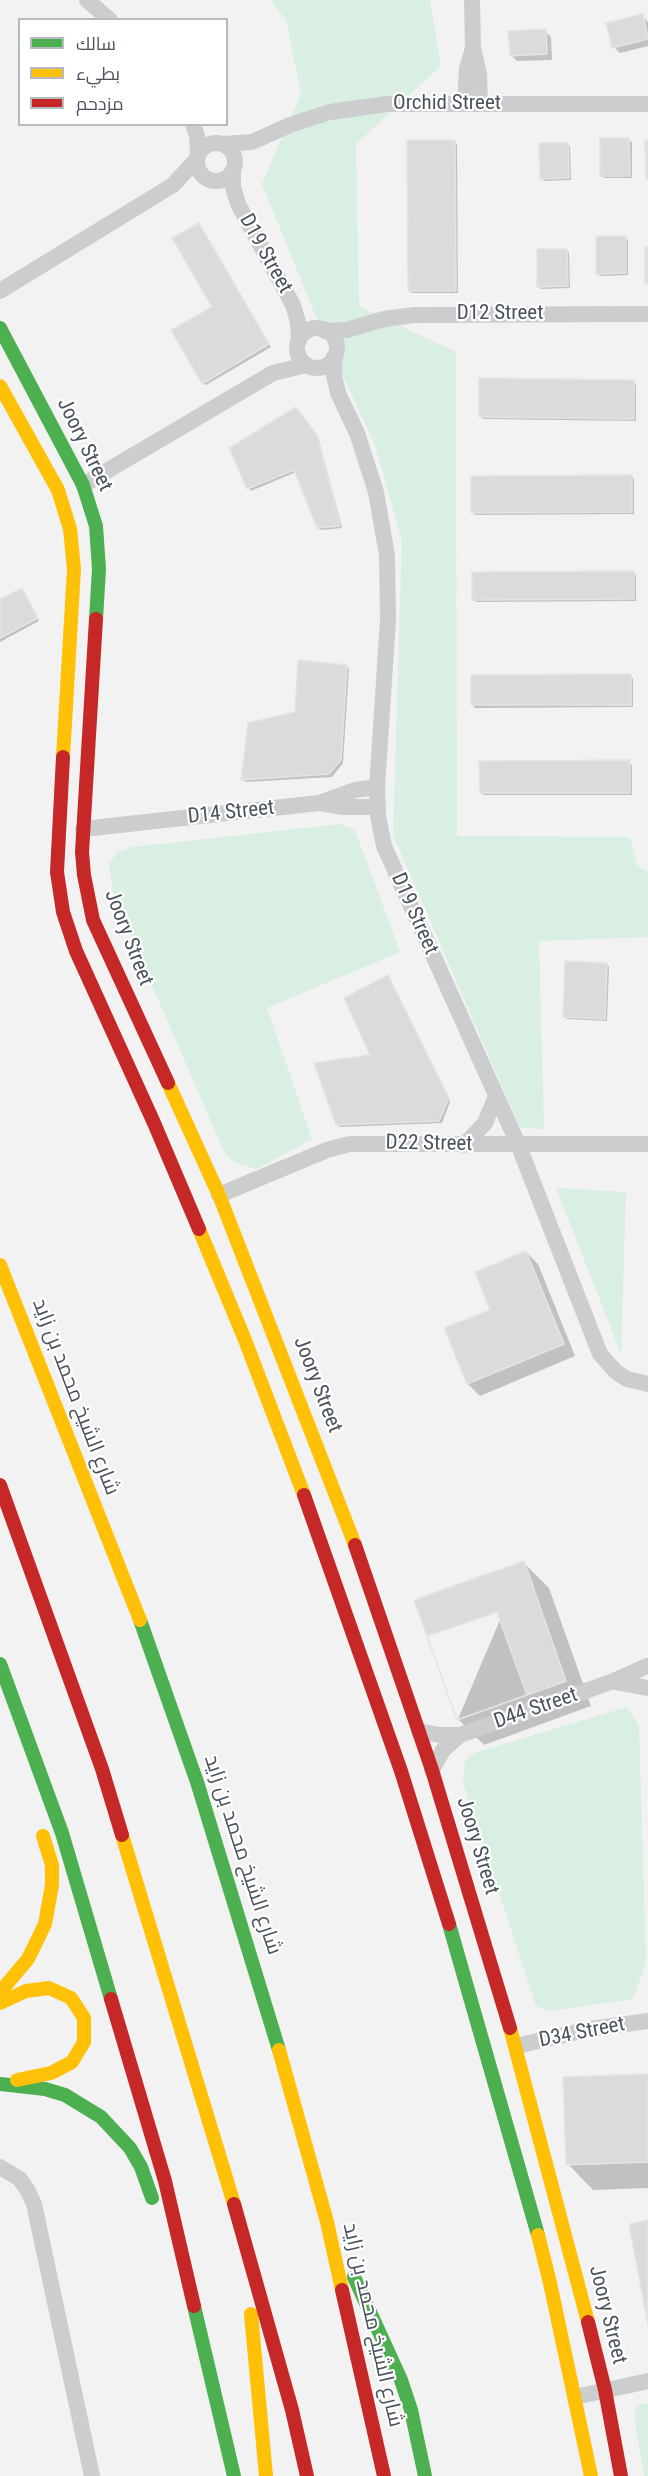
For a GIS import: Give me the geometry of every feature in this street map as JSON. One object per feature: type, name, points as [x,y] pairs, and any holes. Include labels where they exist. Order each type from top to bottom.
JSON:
[{"type":"main road","name":"Joory Street","points":[[0,328],[83,485],[96,526],[99,569],[83,829],[84,875],[93,920],[219,1195],[340,1502],[419,1731],[516,2046],[605,2390],[621,2476]]},
{"type":"main road","name":"Joory Street","points":[[0,386],[58,490],[70,529],[73,548],[74,569],[57,851],[58,882],[63,912],[76,951],[154,1123],[245,1340],[305,1494],[401,1771],[462,1966],[547,2272],[591,2476]]},
{"type":"main road","points":[[154,1123],[168,1128],[173,1133]]},
{"type":"main road","points":[[194,1176],[205,1188],[219,1195]]},
{"type":"main road","name":"شارع الشيخ محمد بن زايد","points":[[0,1265],[140,1620],[197,1782],[266,2002],[327,2222],[384,2476]]},
{"type":"main road","points":[[0,1485],[102,1769],[243,2232],[292,2410],[307,2476]]},
{"type":"main road","points":[[0,1664],[62,1833],[128,2052],[165,2181],[234,2476]]},
{"type":"main road","points":[[28,1780],[31,1750]]},
{"type":"main road","points":[[0,1992],[28,1959],[45,1924],[50,1904],[52,1865],[40,1824]]},
{"type":"main road","points":[[462,1966],[479,1978]]},
{"type":"main road","points":[[0,2003],[38,1988],[61,1992],[78,2007],[86,2030],[80,2053],[63,2069],[0,2084]]},
{"type":"main road","points":[[494,2023],[502,2037],[516,2046]]},
{"type":"main road","points":[[0,2084],[45,2089],[65,2095],[84,2104],[102,2117],[130,2148],[141,2166],[155,2208]]},
{"type":"main road","points":[[327,2222],[401,2380],[411,2410],[425,2476]]},
{"type":"main road","points":[[162,2230],[182,2292],[203,2337]]},
{"type":"main road","points":[[243,2232],[266,2476]]},
{"type":"street","points":[[87,0],[108,18]]},
{"type":"street","points":[[472,0],[473,47],[479,74],[472,104]]},
{"type":"street","name":"Orchid Street","points":[[221,143],[252,142],[310,118],[349,109],[414,102],[648,104]]},
{"type":"street","points":[[195,126],[197,168],[209,179]]},
{"type":"street","points":[[173,185],[209,179],[222,180],[234,167],[232,152],[198,126]]},
{"type":"street","name":"Orchid Street","points":[[234,167],[252,142]]},
{"type":"street","points":[[0,291],[173,185],[206,144],[221,143]]},
{"type":"street","name":"D19 Street","points":[[234,167],[233,187],[238,204],[293,305],[298,322],[298,343]]},
{"type":"street","name":"D19 Street","points":[[209,179],[238,204]]},
{"type":"street","name":"D19 Street","points":[[293,305],[323,330]]},
{"type":"street","name":"D12 Street","points":[[323,330],[354,329],[384,319],[414,315],[648,314]]},
{"type":"street","points":[[83,485],[273,374],[309,366],[323,367],[354,329]]},
{"type":"street","points":[[273,374],[308,331],[323,330],[334,339],[335,354]]},
{"type":"street","points":[[298,343],[300,359],[309,366]]},
{"type":"street","name":"D19 Street","points":[[335,354],[334,375],[338,393],[367,460],[376,492],[387,555],[388,620],[377,788],[380,832],[389,860],[518,1144],[600,1354],[616,1372],[627,1379],[648,1384]]},
{"type":"street","name":"D19 Street","points":[[309,366],[338,393]]},
{"type":"street","name":"D14 Street","points":[[83,829],[319,803],[355,790],[377,788]]},
{"type":"street","points":[[319,803],[341,807],[378,807]]},
{"type":"street","points":[[464,1145],[485,1123],[496,1096]]},
{"type":"street","name":"D22 Street","points":[[219,1195],[338,1146],[368,1143],[648,1144]]},
{"type":"street","points":[[647,1665],[644,1675],[648,1688]]},
{"type":"street","name":"D44 Street","points":[[419,1731],[439,1735],[460,1735],[611,1682],[647,1665]]},
{"type":"street","name":"D44 Street","points":[[611,1682],[648,1688]]},
{"type":"street","name":"D44 Street","points":[[432,1770],[443,1750],[460,1735]]},
{"type":"street","name":"D34 Street","points":[[516,2046],[590,2028],[648,2021]]},
{"type":"street","points":[[0,2167],[20,2179],[34,2205],[92,2476]]},
{"type":"street","points":[[575,2397],[648,2381]]},
{"type":"green space","points":[[270,0],[430,0],[441,66],[356,144],[359,306],[456,352],[457,836],[630,837],[637,866],[648,872],[648,937],[539,941],[544,1129],[520,1128],[393,835],[402,541],[375,445],[316,317],[262,184],[301,94],[286,20]]},
{"type":"green space","points":[[341,824],[355,830],[400,952],[267,1008],[312,1139],[257,1169],[236,1163],[226,1156],[114,898],[109,864],[117,853],[132,847]]},
{"type":"green space","points":[[556,1188],[626,1192],[621,1354]]},
{"type":"green space","points":[[627,1707],[639,1726],[646,1962],[633,1999],[549,2011],[536,2006],[463,1783],[465,1761],[474,1753]]},
{"type":"green space","points":[[648,2403],[648,2476],[644,2476],[634,2414],[637,2405]]},
{"type":"building","points":[[643,14],[648,39],[612,48],[606,23]]},
{"type":"building","points":[[546,29],[547,54],[510,56],[508,31]]},
{"type":"building","points":[[600,138],[629,138],[630,176],[600,176]]},
{"type":"building","points":[[407,140],[455,140],[456,291],[408,291]]},
{"type":"building","points":[[645,141],[648,141],[648,179],[646,179]]},
{"type":"building","points":[[539,143],[568,143],[569,178],[540,179]]},
{"type":"building","points":[[199,223],[269,344],[202,384],[171,330],[212,307],[172,238]]},
{"type":"building","points":[[596,236],[626,236],[626,273],[596,274]]},
{"type":"building","points":[[645,247],[648,247],[648,284],[645,284]]},
{"type":"building","points":[[537,249],[567,249],[568,286],[537,287]]},
{"type":"building","points":[[479,378],[634,380],[634,419],[479,417]]},
{"type":"building","points":[[296,407],[317,435],[340,526],[317,528],[294,470],[247,489],[229,448]]},
{"type":"building","points":[[632,475],[632,512],[471,513],[471,476]]},
{"type":"building","points":[[634,571],[634,599],[472,600],[472,572]]},
{"type":"building","points":[[22,588],[38,618],[0,638],[0,599]]},
{"type":"building","points":[[298,660],[347,665],[341,760],[329,774],[241,780],[248,723],[295,712]]},
{"type":"building","points":[[631,674],[631,705],[471,705],[471,675]]},
{"type":"building","points":[[630,760],[630,793],[480,793],[479,761]]},
{"type":"building","points":[[565,961],[607,963],[605,1019],[563,1017]]},
{"type":"building","points":[[388,975],[449,1098],[439,1121],[336,1125],[314,1063],[370,1055],[344,998]]},
{"type":"building","points":[[526,1251],[564,1344],[467,1384],[444,1328],[490,1310],[475,1272]]},
{"type":"building","points":[[524,1561],[566,1681],[457,1720],[414,1600]]},
{"type":"building","points":[[497,1612],[527,1695],[457,1720],[427,1636]]},
{"type":"building","points":[[648,2074],[648,2162],[566,2165],[563,2077]]},
{"type":"building","points":[[648,2220],[648,2325],[629,2224]]},
{"type":"traffic: fast","points":[[0,328],[83,485],[96,526],[99,569],[96,619]]},
{"type":"traffic: fast","points":[[140,1620],[197,1782],[279,2050]]},
{"type":"traffic: fast","points":[[0,1664],[62,1833],[111,1999]]},
{"type":"traffic: fast","points":[[449,1924],[538,2235]]},
{"type":"traffic: fast","points":[[0,2084],[45,2089],[65,2095],[101,2117],[130,2148],[141,2167],[152,2198]]},
{"type":"traffic: fast","points":[[354,2277],[401,2380],[411,2410],[425,2476]]},
{"type":"traffic: fast","points":[[194,2306],[234,2476]]},
{"type":"traffic: slow","points":[[0,386],[58,490],[70,529],[74,569],[63,757]]},
{"type":"traffic: slow","points":[[168,1083],[219,1195],[355,1545]]},
{"type":"traffic: slow","points":[[199,1229],[245,1340],[304,1495]]},
{"type":"traffic: slow","points":[[0,1265],[140,1620]]},
{"type":"traffic: slow","points":[[122,1835],[234,2204]]},
{"type":"traffic: slow","points":[[0,1992],[28,1959],[45,1924],[52,1885],[52,1865],[43,1836]]},
{"type":"traffic: slow","points":[[0,2003],[26,1991],[49,1988],[71,1998],[84,2018],[84,2042],[72,2062],[51,2073],[17,2080]]},
{"type":"traffic: slow","points":[[510,2028],[588,2322]]},
{"type":"traffic: slow","points":[[279,2050],[327,2222],[342,2290]]},
{"type":"traffic: slow","points":[[538,2235],[591,2476]]},
{"type":"traffic: slow","points":[[251,2314],[266,2476]]},
{"type":"traffic: jam","points":[[96,619],[82,852],[84,875],[93,920],[168,1083]]},
{"type":"traffic: jam","points":[[63,757],[57,872],[63,912],[76,951],[199,1229]]},
{"type":"traffic: jam","points":[[0,1485],[102,1769],[122,1835]]},
{"type":"traffic: jam","points":[[304,1495],[401,1771],[449,1924]]},
{"type":"traffic: jam","points":[[355,1545],[432,1770],[510,2028]]},
{"type":"traffic: jam","points":[[111,1999],[165,2181],[194,2306]]},
{"type":"traffic: jam","points":[[234,2204],[292,2410],[307,2476]]},
{"type":"traffic: jam","points":[[342,2290],[384,2476]]},
{"type":"traffic: jam","points":[[588,2322],[605,2390],[621,2476]]}]
